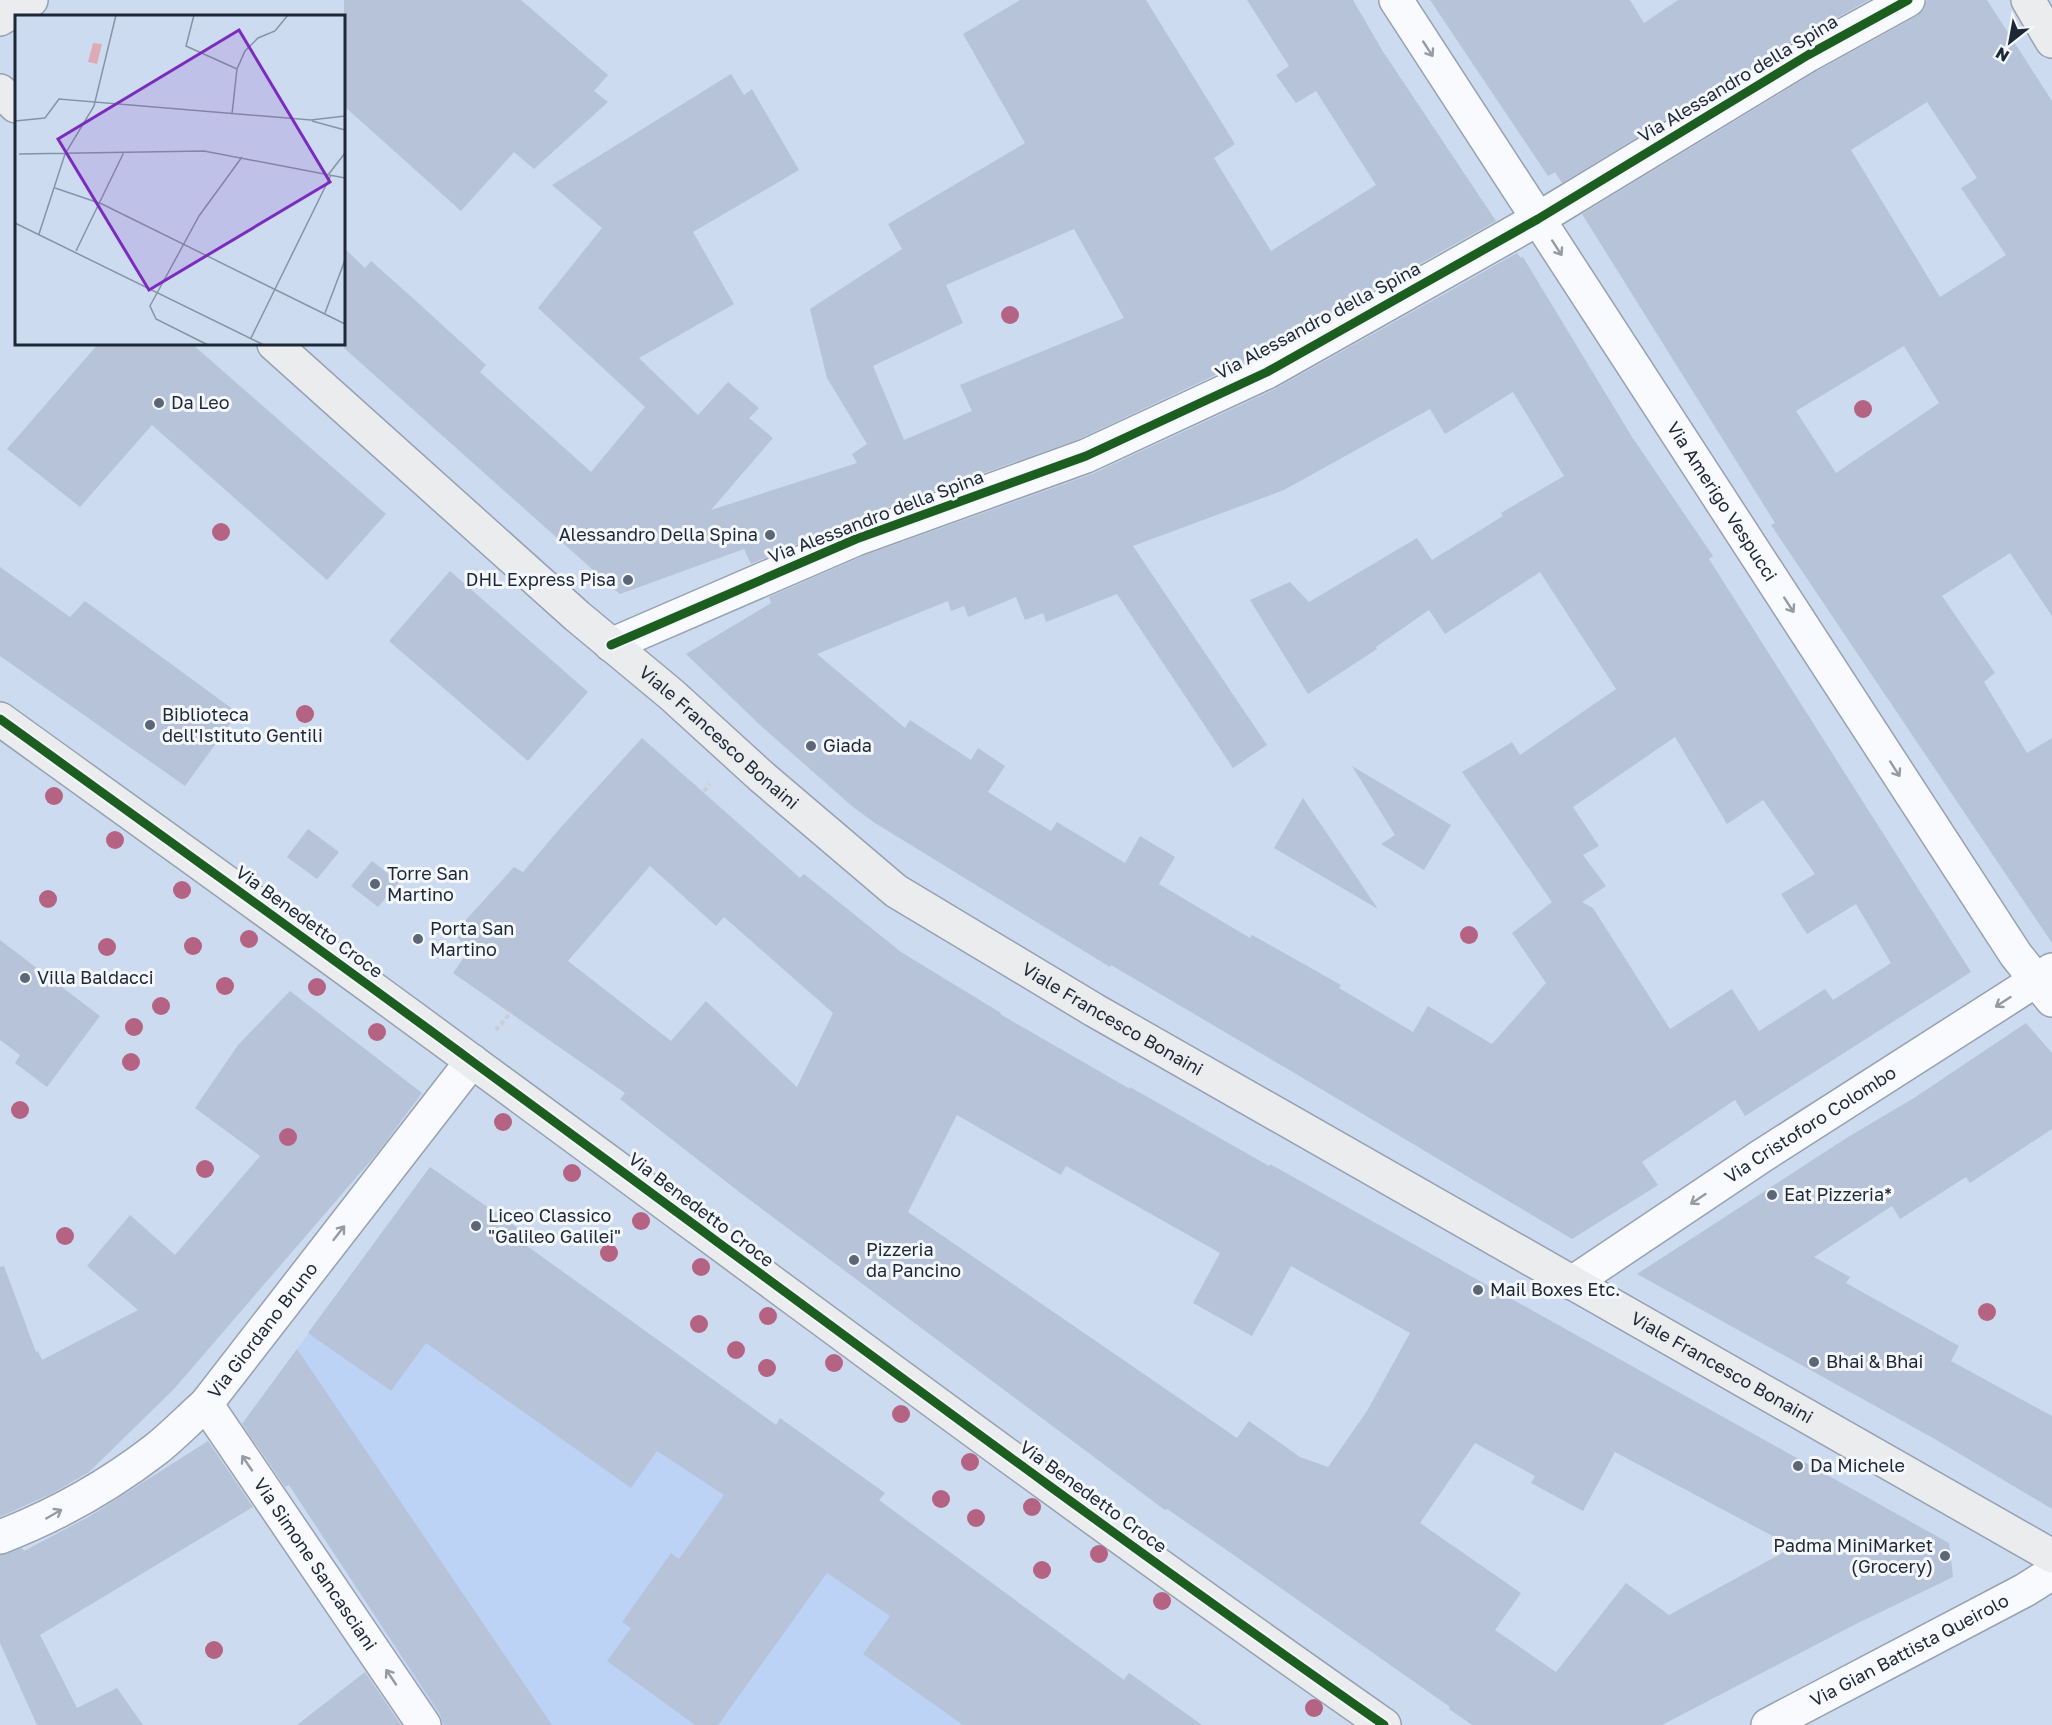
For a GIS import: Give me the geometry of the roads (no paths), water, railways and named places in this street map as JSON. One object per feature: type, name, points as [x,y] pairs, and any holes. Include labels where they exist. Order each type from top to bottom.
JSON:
[{"type":"main road","points":[[0,19],[31,0]]},
{"type":"main road","points":[[2028,0],[2052,41]]},
{"type":"main road","points":[[0,91],[15,105]]},
{"type":"main road","name":"Viale Francesco Bonaini","points":[[275,345],[611,645],[672,695],[762,777],[896,891],[1094,1010],[2052,1556]]},
{"type":"main road","name":"Via Benedetto Croce","points":[[0,718],[472,1061],[889,1370],[1384,1725]]},
{"type":"street","name":"Via Amerigo Vespucci","points":[[1396,0],[2016,955],[2047,984]]},
{"type":"street","name":"Via Alessandro della Spina","points":[[611,645],[856,539],[1086,456],[1267,372],[1538,219],[1808,55],[1908,0]]},
{"type":"street","name":"Via Cristoforo Colombo","points":[[1572,1283],[1760,1157],[2047,984]]},
{"type":"street","name":"Via Giordano Bruno","points":[[0,1537],[45,1520],[102,1487],[156,1449],[206,1404],[472,1061]]},
{"type":"street","name":"Via Simone Sancasciani","points":[[206,1404],[424,1725]]},
{"type":"street","name":"Via Gian Battista Queirolo","points":[[1768,1725],[2025,1590],[2052,1573]]},
{"type":"place","name":"Da Leo","points":[[159,403]]},
{"type":"place","name":"Alessandro Della Spina","points":[[770,535]]},
{"type":"place","name":"DHL Express Pisa","points":[[628,580]]},
{"type":"place","name":"Biblioteca dell'Istituto Gentili","points":[[150,725]]},
{"type":"place","name":"Giada","points":[[811,746]]},
{"type":"place","name":"Torre San Martino","points":[[375,884]]},
{"type":"place","name":"Porta San Martino","points":[[418,939]]},
{"type":"place","name":"Villa Baldacci","points":[[25,978]]},
{"type":"place","name":"Eat Pizzeria*","points":[[1772,1195]]},
{"type":"place","name":"Liceo Classico \"Galileo Galilei\"","points":[[476,1226]]},
{"type":"place","name":"Pizzeria da Pancino","points":[[854,1260]]},
{"type":"place","name":"Mail Boxes Etc.","points":[[1478,1290]]},
{"type":"place","name":"Bhai & Bhai","points":[[1814,1362]]},
{"type":"place","name":"Da Michele","points":[[1798,1466]]},
{"type":"place","name":"Padma MiniMarket (Grocery)","points":[[1945,1556]]}]
